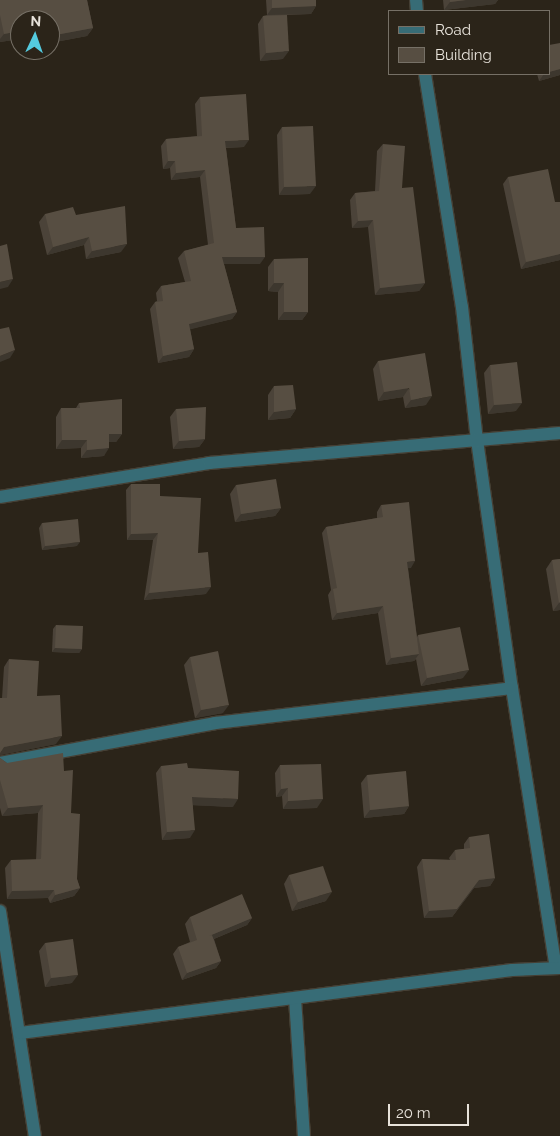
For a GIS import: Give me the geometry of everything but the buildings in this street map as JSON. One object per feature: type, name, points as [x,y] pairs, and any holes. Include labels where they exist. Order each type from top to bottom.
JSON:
[{"type":"street","points":[[20,1033],[512,970],[558,968],[512,688],[477,440],[462,307],[425,75]]},
{"type":"street","points":[[0,497],[209,463],[560,434]]},
{"type":"street","points":[[0,763],[215,723],[512,688]]},
{"type":"street","points":[[0,911],[35,1136]]},
{"type":"street","points":[[295,998],[304,1136]]}]
